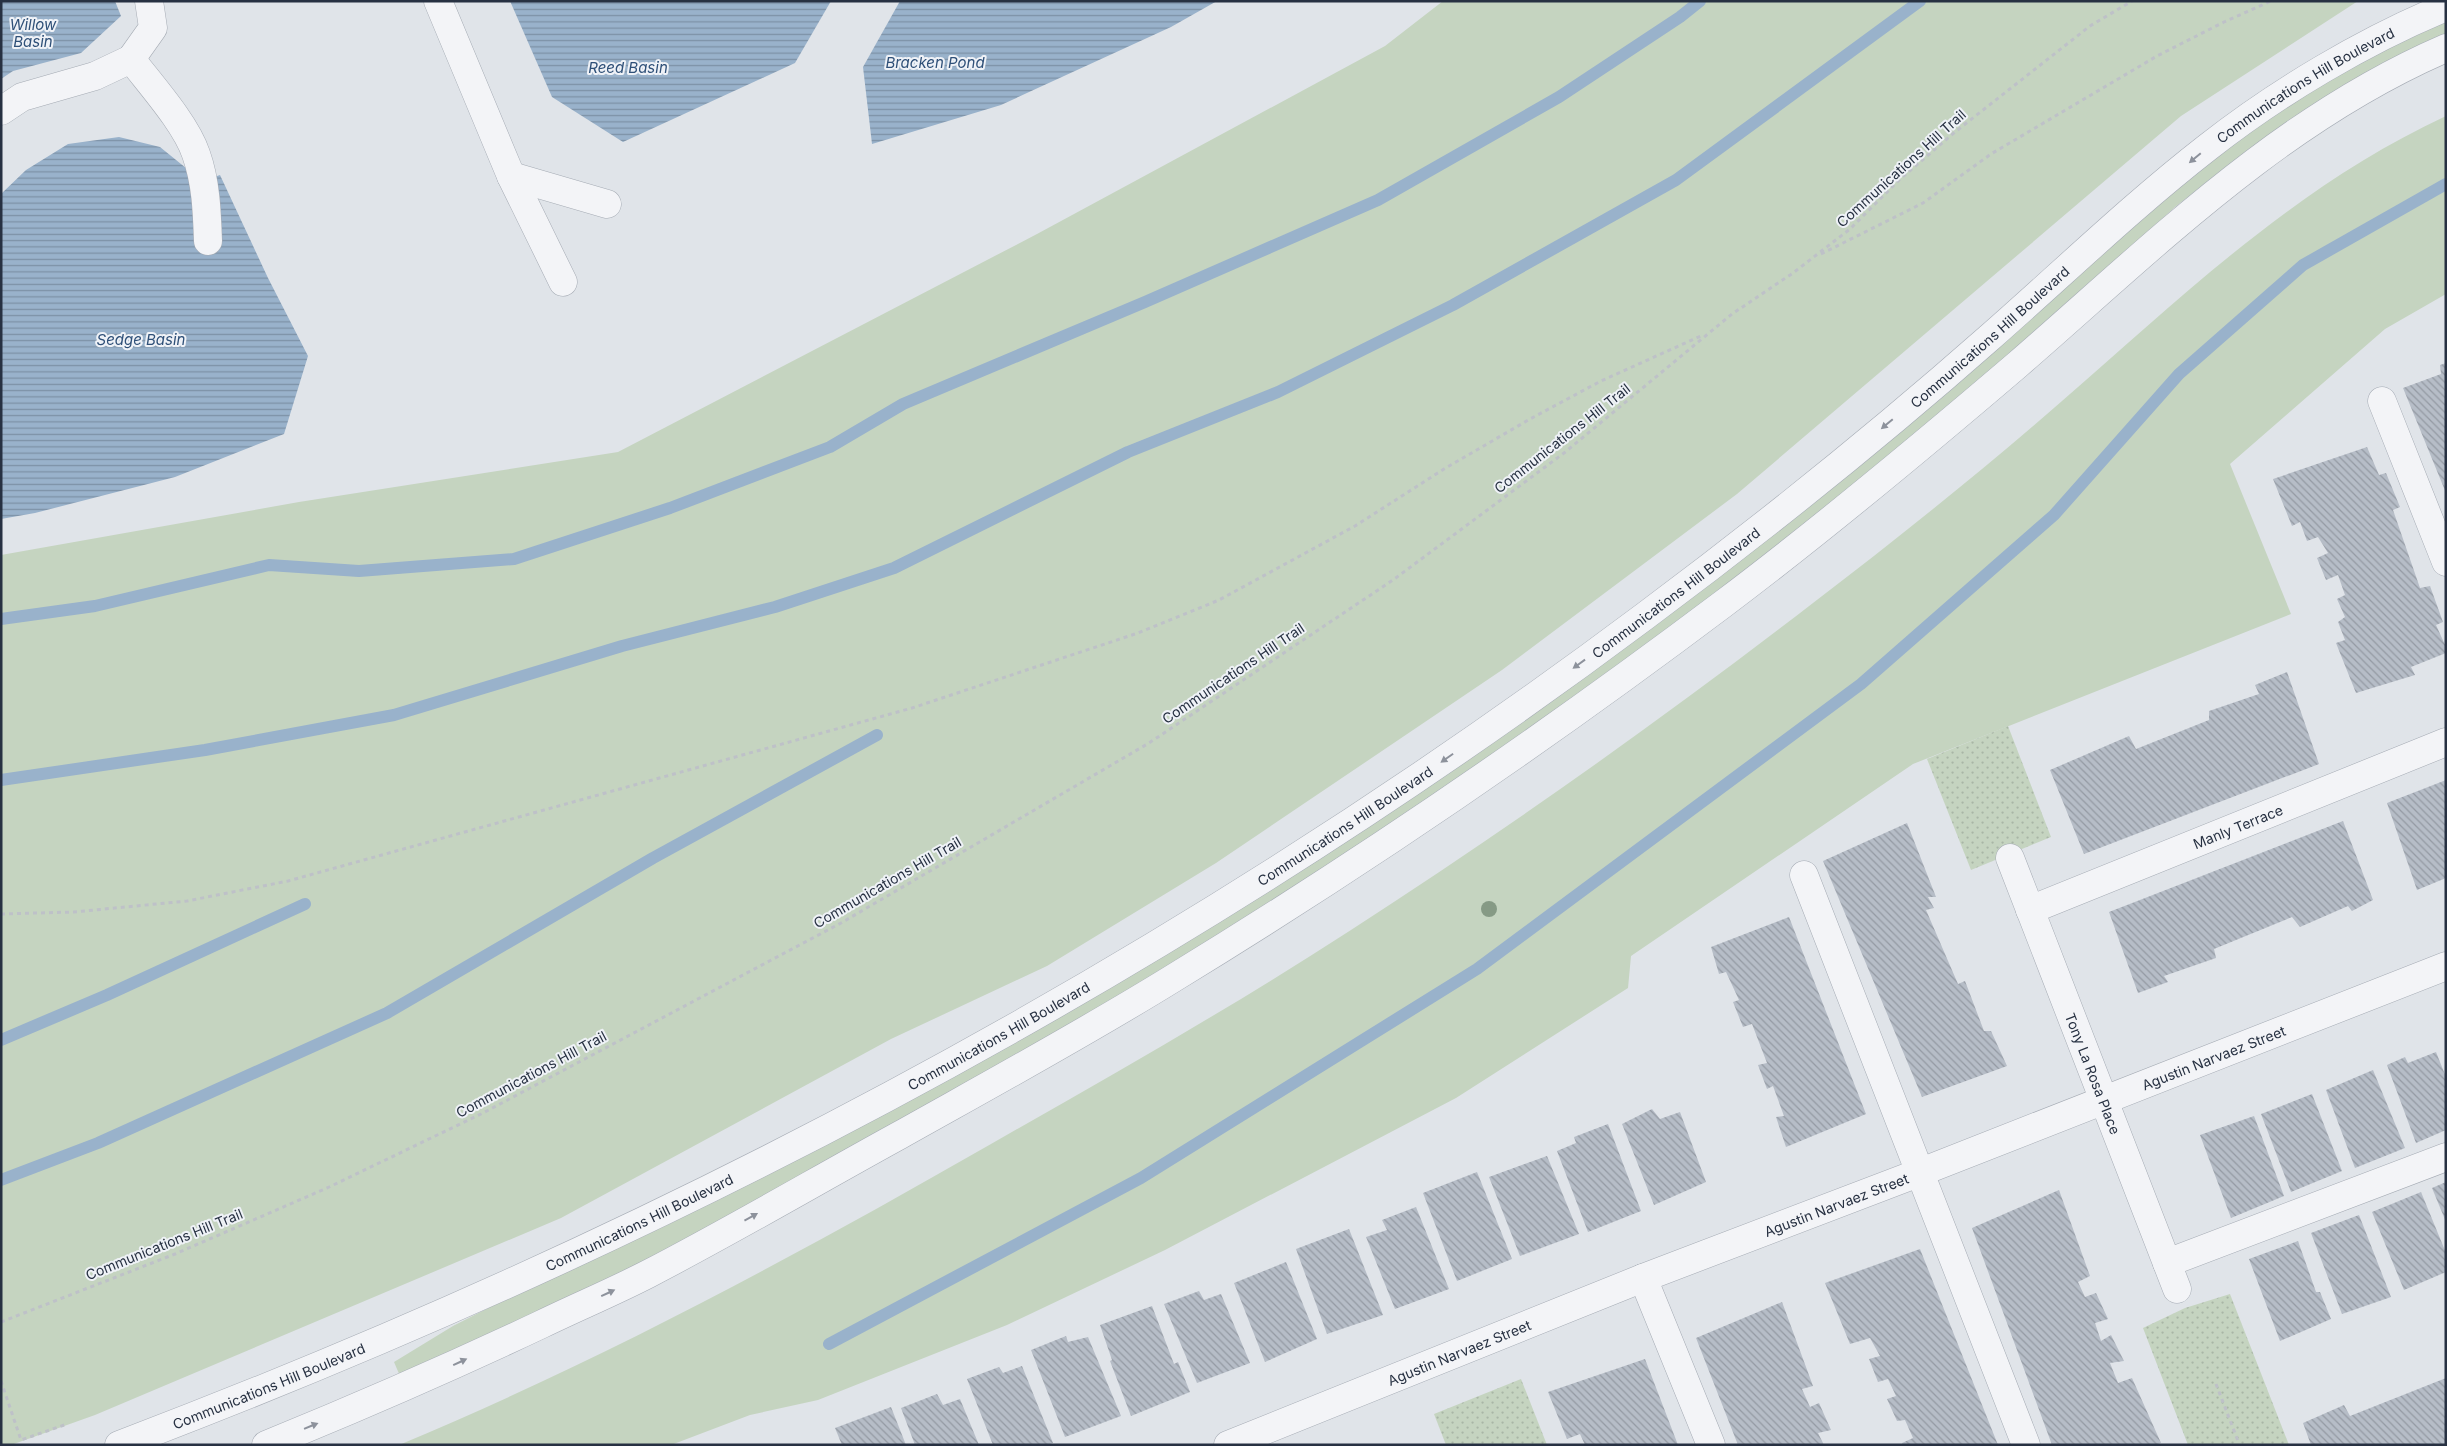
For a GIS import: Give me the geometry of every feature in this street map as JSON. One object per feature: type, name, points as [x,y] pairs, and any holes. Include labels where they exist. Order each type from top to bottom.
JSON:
[{"type":"street","points":[[1,111],[22,97],[95,76],[131,59],[153,28],[149,1]]},
{"type":"street","points":[[438,1],[511,176],[563,282]]},
{"type":"street","name":"Communications Hill Boulevard","points":[[119,1445],[426,1322],[660,1214],[786,1151],[908,1086],[1147,951],[1430,769],[1645,616],[1761,527],[1890,422],[2210,144],[2347,54],[2446,7]]},
{"type":"street","points":[[266,1445],[375,1401],[648,1274],[1027,1064],[1166,983],[1378,849],[1549,732],[1808,538],[2019,363],[2150,245],[2218,188],[2337,104],[2424,57],[2446,48]]},
{"type":"street","points":[[131,59],[185,132],[196,153],[204,184],[208,242]]},
{"type":"street","points":[[511,176],[607,204]]},
{"type":"street","points":[[2382,401],[2446,562]]},
{"type":"street","name":"Manly Terrace","points":[[2030,910],[2446,742]]},
{"type":"street","name":"Tony La Rosa Place","points":[[2010,858],[2177,1289]]},
{"type":"street","points":[[1804,875],[2026,1445]]},
{"type":"street","name":"Agustin Narvaez Street","points":[[1228,1445],[1281,1435],[1643,1278],[1921,1172],[2446,966]]},
{"type":"street","points":[[2167,1263],[2446,1156]]},
{"type":"street","points":[[1643,1278],[1711,1445]]},
{"type":"path","name":"Communications Hill Trail","points":[[1,1322],[174,1254],[326,1188],[481,1114],[841,922],[1149,742],[1393,580],[1564,453],[1622,408],[1708,333],[1814,258],[1850,229],[1899,180],[1955,132],[2090,26],[2132,1]]},
{"type":"path","points":[[1814,258],[1922,204],[1991,154],[2157,56],[2224,22],[2271,1]]},
{"type":"path","name":"Communications Hill Trail","points":[[1,914],[74,912],[187,901],[288,881],[912,708],[1138,633],[1219,600],[1355,526],[1444,469],[1530,419],[1601,381],[1708,333]]},
{"type":"path","points":[[1,1381],[21,1440],[67,1424]]},
{"type":"path","points":[[2216,1384],[2238,1442]]},
{"type":"green space","points":[[1443,1],[2358,1],[2181,116],[1737,494],[1502,670],[1216,863],[1047,966],[891,1039],[561,1218],[95,1415],[11,1445],[1,1445],[1,555],[299,502],[618,452],[1037,234],[1385,46]]},
{"type":"green space","points":[[2446,19],[2446,35],[2363,77],[2249,149],[2175,207],[2052,319],[1906,444],[1772,551],[1496,755],[1203,946],[1050,1037],[662,1252],[552,1307],[400,1376],[394,1362],[453,1326],[502,1301],[663,1227],[865,1123],[1295,872],[2145,213],[2231,143],[2309,91]]},
{"type":"green space","points":[[2446,116],[2446,294],[2385,329],[2230,464],[2291,614],[1913,764],[1631,956],[1628,988],[1456,1098],[1165,1250],[1007,1325],[818,1400],[750,1415],[671,1445],[399,1445],[551,1378],[700,1304],[773,1265],[919,1185],[1127,1066],[1218,1013],[1351,930],[1469,852],[1585,771],[1813,603],[1970,479],[2198,282],[2291,209],[2340,175],[2391,144]]},
{"type":"green space","points":[[2008,726],[2051,837],[1971,870],[1927,759]]},
{"type":"green space","points":[[2230,1294],[2289,1445],[2188,1445],[2143,1328],[2185,1308]]},
{"type":"green space","points":[[1521,1379],[1547,1445],[1446,1445],[1434,1414]]},
{"type":"water","name":"Willow Basin","points":[[1,1],[115,1],[121,16],[81,53],[13,71],[1,79]]},
{"type":"water","name":"Reed Basin","points":[[510,1],[831,1],[795,63],[623,142],[552,97]]},
{"type":"water","name":"Bracken Pond","points":[[900,1],[1217,1],[1171,27],[1001,105],[872,144],[863,67]]},
{"type":"water","name":"Sedge Basin","points":[[119,137],[160,147],[202,181],[220,175],[268,278],[308,356],[284,434],[175,477],[35,513],[1,519],[1,194],[26,170],[68,144]]},
{"type":"building","points":[[2446,363],[2446,493],[2403,388],[2441,374],[2440,365]]},
{"type":"building","points":[[2367,447],[2379,475],[2386,473],[2400,507],[2393,510],[2420,588],[2430,586],[2443,622],[2436,625],[2446,647],[2446,653],[2411,667],[2415,675],[2356,693],[2336,643],[2345,640],[2338,622],[2345,617],[2337,599],[2345,595],[2338,575],[2326,580],[2317,558],[2328,553],[2318,537],[2307,541],[2300,522],[2292,526],[2273,479]]},
{"type":"building","points":[[2287,672],[2319,764],[2084,854],[2050,770],[2129,736],[2136,749],[2209,720],[2209,711],[2259,694],[2255,685]]},
{"type":"building","points":[[2446,780],[2446,878],[2417,890],[2387,803]]},
{"type":"building","points":[[2343,821],[2373,900],[2352,911],[2348,906],[2300,927],[2292,917],[2214,949],[2216,958],[2164,976],[2168,982],[2138,993],[2109,912]]},
{"type":"building","points":[[1907,823],[1936,897],[1928,897],[1934,908],[1926,910],[1958,984],[1965,981],[1984,1031],[1991,1031],[2007,1066],[1922,1097],[1823,861]]},
{"type":"building","points":[[1789,917],[1866,1114],[1786,1147],[1776,1117],[1784,1116],[1773,1086],[1767,1089],[1758,1065],[1767,1063],[1752,1024],[1743,1027],[1733,1002],[1739,1000],[1726,972],[1719,974],[1711,947]]},
{"type":"building","points":[[2436,1052],[2446,1077],[2446,1130],[2416,1143],[2387,1065],[2405,1057],[2408,1063]]},
{"type":"building","points":[[2373,1070],[2405,1148],[2355,1168],[2326,1090]]},
{"type":"building","points":[[2312,1094],[2342,1171],[2291,1192],[2261,1114]]},
{"type":"building","points":[[1652,1109],[1660,1119],[1680,1112],[1706,1182],[1654,1205],[1622,1124]]},
{"type":"building","points":[[2254,1116],[2284,1196],[2231,1218],[2200,1135]]},
{"type":"building","points":[[1608,1124],[1641,1211],[1588,1232],[1557,1151],[1576,1143],[1574,1137]]},
{"type":"building","points":[[1547,1156],[1579,1234],[1520,1256],[1489,1177]]},
{"type":"building","points":[[1477,1172],[1512,1259],[1457,1281],[1423,1193]]},
{"type":"building","points":[[2446,1182],[2446,1222],[2432,1188]]},
{"type":"building","points":[[2059,1190],[2090,1276],[2078,1282],[2085,1297],[2096,1293],[2108,1319],[2095,1323],[2101,1341],[2111,1335],[2124,1361],[2110,1363],[2118,1383],[2132,1378],[2161,1443],[2155,1445],[2052,1445],[1972,1228]]},
{"type":"building","points":[[2421,1192],[2446,1253],[2446,1272],[2404,1290],[2372,1212]]},
{"type":"building","points":[[1416,1207],[1449,1289],[1395,1309],[1366,1237],[1387,1230],[1382,1220]]},
{"type":"building","points":[[2359,1215],[2391,1297],[2342,1314],[2311,1233]]},
{"type":"building","points":[[1349,1229],[1383,1315],[1327,1334],[1296,1249]]},
{"type":"building","points":[[2298,1241],[2316,1292],[2320,1292],[2331,1319],[2280,1341],[2249,1259]]},
{"type":"building","points":[[1920,1249],[1998,1445],[1903,1445],[1902,1443],[1913,1438],[1905,1420],[1897,1421],[1887,1399],[1896,1396],[1888,1379],[1878,1382],[1869,1359],[1880,1356],[1870,1338],[1850,1344],[1825,1283]]},
{"type":"building","points":[[1286,1262],[1317,1339],[1265,1362],[1234,1283]]},
{"type":"building","points":[[1199,1291],[1204,1300],[1221,1294],[1250,1363],[1197,1383],[1164,1304]]},
{"type":"building","points":[[1782,1302],[1813,1386],[1802,1389],[1810,1407],[1819,1403],[1831,1430],[1818,1433],[1824,1445],[1738,1445],[1696,1338]]},
{"type":"building","points":[[1152,1306],[1174,1364],[1178,1362],[1190,1392],[1131,1416],[1110,1361],[1112,1360],[1100,1325]]},
{"type":"building","points":[[1066,1336],[1068,1342],[1088,1337],[1121,1416],[1065,1437],[1031,1350]]},
{"type":"building","points":[[1645,1359],[1678,1445],[1585,1445],[1580,1434],[1567,1439],[1548,1392]]},
{"type":"building","points":[[1022,1366],[1053,1443],[1047,1445],[993,1445],[967,1379],[999,1367],[1003,1373]]},
{"type":"building","points":[[2446,1378],[2446,1445],[2311,1445],[2303,1423],[2344,1405],[2350,1416]]},
{"type":"building","points":[[937,1394],[943,1405],[960,1399],[979,1445],[915,1445],[901,1408]]},
{"type":"building","points":[[891,1407],[906,1445],[842,1445],[835,1428]]},
{"type":"waterway","points":[[1,619],[95,606],[269,565],[359,571],[514,559],[670,508],[830,447],[903,404],[1145,302],[1378,200],[1559,97],[1680,17],[1700,1]]},
{"type":"waterway","points":[[1,780],[205,750],[394,715],[622,646],[775,607],[894,568],[1128,452],[1278,392],[1453,305],[1676,180],[1920,1]]},
{"type":"waterway","points":[[829,1344],[1141,1178],[1477,969],[1861,684],[2054,515],[2179,374],[2303,265],[2446,184]]},
{"type":"waterway","points":[[1,1180],[98,1143],[387,1013],[653,858],[877,735]]},
{"type":"waterway","points":[[1,1040],[107,995],[305,904]]}]
